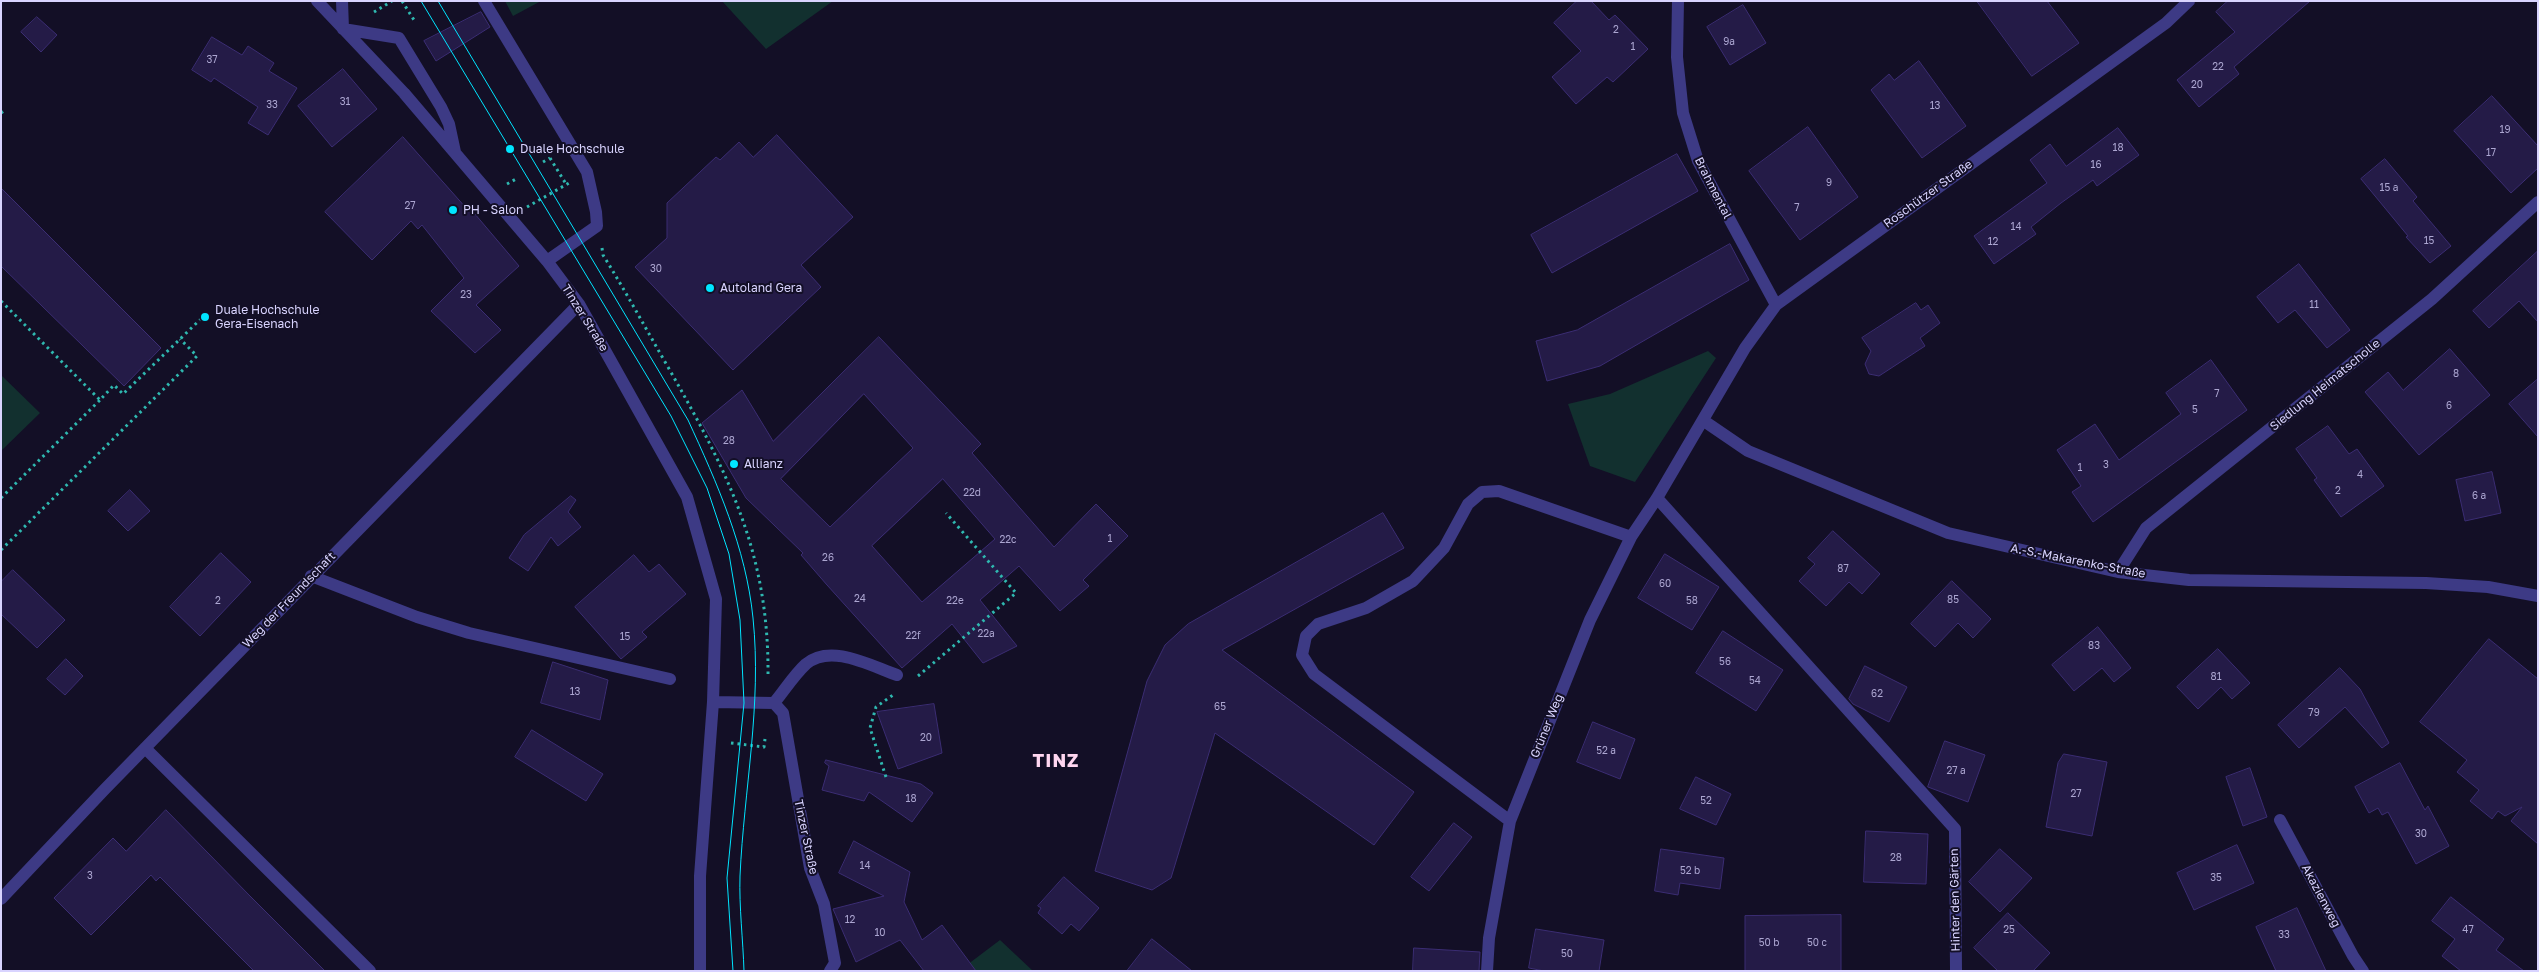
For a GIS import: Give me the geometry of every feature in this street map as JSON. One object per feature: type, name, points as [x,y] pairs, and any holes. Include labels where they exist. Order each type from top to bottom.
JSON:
[{"type":"street","name":"Tinzer Straße","points":[[317,1],[404,93],[547,262],[579,304],[687,497],[716,599],[713,702],[700,876],[700,971]]},
{"type":"street","points":[[342,1],[343,29],[399,38],[450,124],[456,156]]},
{"type":"street","points":[[484,1],[587,172],[596,212],[597,226],[547,262]]},
{"type":"street","name":"Brahmental","points":[[1678,1],[1677,57],[1682,112],[1695,153],[1776,305]]},
{"type":"street","name":"Roschützer Straße","points":[[1704,421],[1745,348],[1776,305],[2166,23],[2189,1]]},
{"type":"street","name":"Siedlung Heimatscholle","points":[[2118,572],[2146,528],[2432,299],[2538,202]]},
{"type":"street","name":"Weg der Freundschaft","points":[[1,899],[312,576],[579,304]]},
{"type":"street","name":"A.-S.-Makarenko-Straße","points":[[1704,421],[1748,450],[1948,533],[2118,572],[2189,580],[2434,584],[2488,587],[2538,596]]},
{"type":"street","name":"Grüner Weg","points":[[1487,971],[1489,938],[1510,821],[1590,620],[1631,537],[1658,498],[1704,421]]},
{"type":"street","points":[[1510,821],[1314,674],[1302,655],[1306,636],[1318,624],[1366,608],[1412,581],[1444,548],[1468,504],[1482,492],[1499,491],[1631,537]]},
{"type":"street","name":"Hinter den Gärten","points":[[1658,498],[1955,829],[1956,971]]},
{"type":"street","points":[[312,576],[417,617],[469,633],[670,680]]},
{"type":"street","points":[[713,702],[774,703],[806,664],[824,656],[841,656],[897,675]]},
{"type":"street","name":"Tinzer Straße","points":[[774,703],[783,713],[810,868],[824,904],[835,963],[830,971]]},
{"type":"street","points":[[145,748],[370,971]]},
{"type":"street","name":"Akazienweg","points":[[2280,820],[2353,956],[2364,971]]},
{"type":"path","points":[[402,1],[414,20]]},
{"type":"path","points":[[543,162],[557,154]]},
{"type":"path","points":[[550,158],[566,184]]},
{"type":"path","points":[[509,217],[587,172]]},
{"type":"path","points":[[504,186],[518,178]]},
{"type":"path","points":[[1,300],[100,400]]},
{"type":"path","points":[[1,498],[114,384],[123,394],[207,313]]},
{"type":"path","points":[[1,550],[196,356],[180,340]]},
{"type":"path","points":[[886,777],[870,728],[876,707],[910,682],[1016,593],[946,513]]},
{"type":"path","points":[[897,675],[910,682]]},
{"type":"green space","points":[[505,1],[541,1],[513,16]]},
{"type":"green space","points":[[722,1],[833,1],[766,49]]},
{"type":"green space","points":[[1708,351],[1716,358],[1635,482],[1590,466],[1568,404],[1610,394]]},
{"type":"green space","points":[[1,375],[40,413],[1,451]]},
{"type":"green space","points":[[1000,940],[1033,971],[959,971]]},
{"type":"building","points":[[1577,1],[1591,1],[1609,20],[1615,15],[1648,49],[1613,82],[1607,77],[1576,104],[1552,77],[1581,51],[1554,23]]},
{"type":"building","points":[[1977,1],[2047,1],[2079,43],[2032,76]]},
{"type":"building","points":[[2228,1],[2310,1],[2234,67],[2239,74],[2199,107],[2177,80],[2235,32],[2216,12]]},
{"type":"building","points":[[1743,5],[1766,43],[1730,65],[1707,27]]},
{"type":"building","points":[[481,12],[490,27],[436,61],[424,41]]},
{"type":"building","points":[[37,17],[57,35],[41,52],[21,32]]},
{"type":"building","points":[[212,37],[242,55],[248,46],[274,63],[269,71],[297,88],[268,135],[248,123],[258,107],[214,78],[211,82],[192,70]]},
{"type":"building","points":[[1919,61],[1966,126],[1922,158],[1871,90],[1889,74],[1894,80]]},
{"type":"building","points":[[343,69],[377,109],[332,147],[298,106]]},
{"type":"building","points":[[2492,96],[2538,146],[2538,168],[2511,193],[2454,131]]},
{"type":"building","points":[[1808,127],[1858,197],[1800,240],[1749,171]]},
{"type":"building","points":[[2118,128],[2139,155],[2097,186],[2093,180],[2061,203],[2031,227],[2036,234],[1994,264],[1974,236],[2047,183],[2030,160],[2050,144],[2066,166]]},
{"type":"building","points":[[777,135],[853,217],[801,265],[821,287],[733,370],[635,267],[667,238],[667,203],[716,157],[720,160],[739,142],[753,157]]},
{"type":"building","points":[[403,137],[467,209],[469,207],[519,266],[476,305],[501,330],[475,353],[431,311],[464,278],[422,225],[418,229],[411,221],[372,260],[325,212]]},
{"type":"building","points":[[1677,154],[1698,191],[1552,273],[1531,235]]},
{"type":"building","points":[[2385,159],[2417,197],[2413,201],[2451,246],[2430,263],[2406,237],[2408,236],[2361,179]]},
{"type":"building","points":[[1,188],[161,348],[124,386],[1,266]]},
{"type":"building","points":[[1730,244],[1749,280],[1600,366],[1547,381],[1536,341],[1577,330]]},
{"type":"building","points":[[2538,251],[2538,322],[2519,301],[2489,328],[2473,311]]},
{"type":"building","points":[[2299,264],[2350,330],[2327,348],[2295,310],[2278,323],[2257,297]]},
{"type":"building","points":[[1916,303],[1921,310],[1928,305],[1940,323],[1920,338],[1925,346],[1879,376],[1869,374],[1865,364],[1871,351],[1862,338]]},
{"type":"building","points":[[879,337],[981,444],[972,453],[1054,547],[1096,504],[1128,536],[1083,580],[1089,586],[1060,611],[1019,566],[980,600],[1017,646],[983,663],[952,624],[902,668],[801,555],[803,553],[746,498],[702,423],[742,390],[773,441]],"holes":[[[864,394],[913,448],[830,527],[781,479]],[[943,479],[995,539],[922,602],[872,546]]]},
{"type":"building","points":[[2450,349],[2490,395],[2419,455],[2365,392],[2388,372],[2403,390]]},
{"type":"building","points":[[2211,360],[2247,410],[2093,522],[2072,492],[2081,486],[2057,450],[2095,424],[2119,460],[2181,414],[2166,393]]},
{"type":"building","points":[[2538,379],[2538,437],[2509,404]]},
{"type":"building","points":[[2328,426],[2349,454],[2357,449],[2384,486],[2341,517],[2314,480],[2317,478],[2296,449]]},
{"type":"building","points":[[2492,472],[2501,513],[2465,521],[2456,480]]},
{"type":"building","points":[[130,490],[150,511],[128,531],[108,511]]},
{"type":"building","points":[[571,496],[576,500],[568,512],[581,527],[558,546],[551,537],[528,571],[509,558],[524,535]]},
{"type":"building","points":[[1383,513],[1404,548],[1222,650],[1414,792],[1374,845],[1215,733],[1171,878],[1152,890],[1095,871],[1147,681],[1165,645],[1188,624]]},
{"type":"building","points":[[1833,531],[1880,574],[1862,594],[1849,582],[1826,606],[1799,581],[1815,564],[1808,558]]},
{"type":"building","points":[[221,553],[251,582],[200,636],[170,607]]},
{"type":"building","points":[[1665,554],[1719,587],[1692,630],[1638,598]]},
{"type":"building","points":[[634,555],[649,572],[659,564],[686,594],[642,632],[647,637],[621,659],[575,607]]},
{"type":"building","points":[[13,570],[65,620],[37,648],[1,614],[1,582]]},
{"type":"building","points":[[1952,581],[1991,619],[1973,638],[1958,623],[1935,647],[1911,624]]},
{"type":"building","points":[[2098,627],[2131,668],[2114,682],[2102,668],[2074,691],[2052,665]]},
{"type":"building","points":[[1723,631],[1783,670],[1756,711],[1696,673]]},
{"type":"building","points":[[2489,639],[2538,679],[2538,844],[2511,821],[2522,807],[2505,816],[2498,811],[2492,819],[2470,801],[2479,790],[2457,772],[2467,760],[2420,722]]},
{"type":"building","points":[[2218,649],[2250,683],[2232,699],[2221,687],[2198,709],[2177,687]]},
{"type":"building","points":[[66,659],[83,676],[65,695],[47,679]]},
{"type":"building","points":[[553,662],[608,680],[600,720],[541,703]]},
{"type":"building","points":[[1865,666],[1907,687],[1889,722],[1853,704],[1849,699]]},
{"type":"building","points":[[2340,668],[2360,689],[2389,743],[2382,748],[2345,707],[2299,748],[2278,725]]},
{"type":"building","points":[[934,704],[942,753],[898,769],[877,712]]},
{"type":"building","points":[[1593,722],[1635,739],[1620,779],[1577,762]]},
{"type":"building","points":[[532,730],[603,774],[586,801],[515,757]]},
{"type":"building","points":[[1945,741],[1985,755],[1968,802],[1928,787]]},
{"type":"building","points":[[2064,754],[2107,762],[2092,836],[2046,827],[2058,763]]},
{"type":"building","points":[[826,760],[921,784],[933,793],[912,822],[869,792],[864,801],[822,790],[829,766],[825,763]]},
{"type":"building","points":[[2400,763],[2425,810],[2428,806],[2449,846],[2416,864],[2388,812],[2382,815],[2378,808],[2369,813],[2355,787]]},
{"type":"building","points":[[2250,768],[2267,817],[2243,826],[2226,777]]},
{"type":"building","points":[[1696,777],[1731,794],[1716,825],[1680,809]]},
{"type":"building","points":[[166,810],[325,971],[254,971],[160,877],[156,881],[151,875],[91,935],[54,898],[113,838],[126,851]]},
{"type":"building","points":[[1454,823],[1472,837],[1429,891],[1411,877]]},
{"type":"building","points":[[1866,831],[1928,834],[1926,884],[1864,882]]},
{"type":"building","points":[[854,841],[910,872],[904,902],[922,940],[942,925],[976,971],[924,971],[900,940],[856,962],[833,909],[884,896],[839,873]]},
{"type":"building","points":[[2237,845],[2254,883],[2194,910],[2177,873]]},
{"type":"building","points":[[1661,849],[1724,858],[1720,889],[1680,883],[1678,895],[1655,891]]},
{"type":"building","points":[[2000,849],[2032,878],[2000,912],[1969,882]]},
{"type":"building","points":[[1064,877],[1099,908],[1079,931],[1071,924],[1062,934],[1038,913],[1041,908],[1038,906]]},
{"type":"building","points":[[2451,897],[2504,939],[2496,950],[2524,971],[2461,971],[2442,956],[2455,939],[2432,921]]},
{"type":"building","points":[[2297,908],[2326,971],[2276,971],[2256,927]]},
{"type":"building","points":[[2008,913],[2050,953],[2033,971],[1998,971],[1974,948]]},
{"type":"building","points":[[1841,915],[1841,971],[1745,971],[1745,916]]},
{"type":"building","points":[[1536,929],[1604,940],[1599,971],[1544,971],[1529,968]]},
{"type":"building","points":[[1152,939],[1192,971],[1127,971]]},
{"type":"building","points":[[1414,948],[1480,952],[1479,971],[1413,971]]},
{"type":"tram line","points":[[421,1],[671,416],[707,488],[729,554],[740,620],[744,703],[727,878],[733,971]]},
{"type":"tram line","points":[[438,1],[688,420],[729,516],[737,541],[749,592],[755,650],[754,715],[740,876],[744,971]]},
{"type":"place","name":"Duale Hochschule","points":[[510,149]]},
{"type":"place","name":"PH - Salon","points":[[453,210]]},
{"type":"place","name":"Autoland Gera","points":[[710,288]]},
{"type":"place","name":"Duale Hochschule Gera-Eisenach","points":[[205,317]]},
{"type":"place","name":"Allianz","points":[[734,464]]},
{"type":"district","name":"TINZ","points":[[1056,761]]}]
